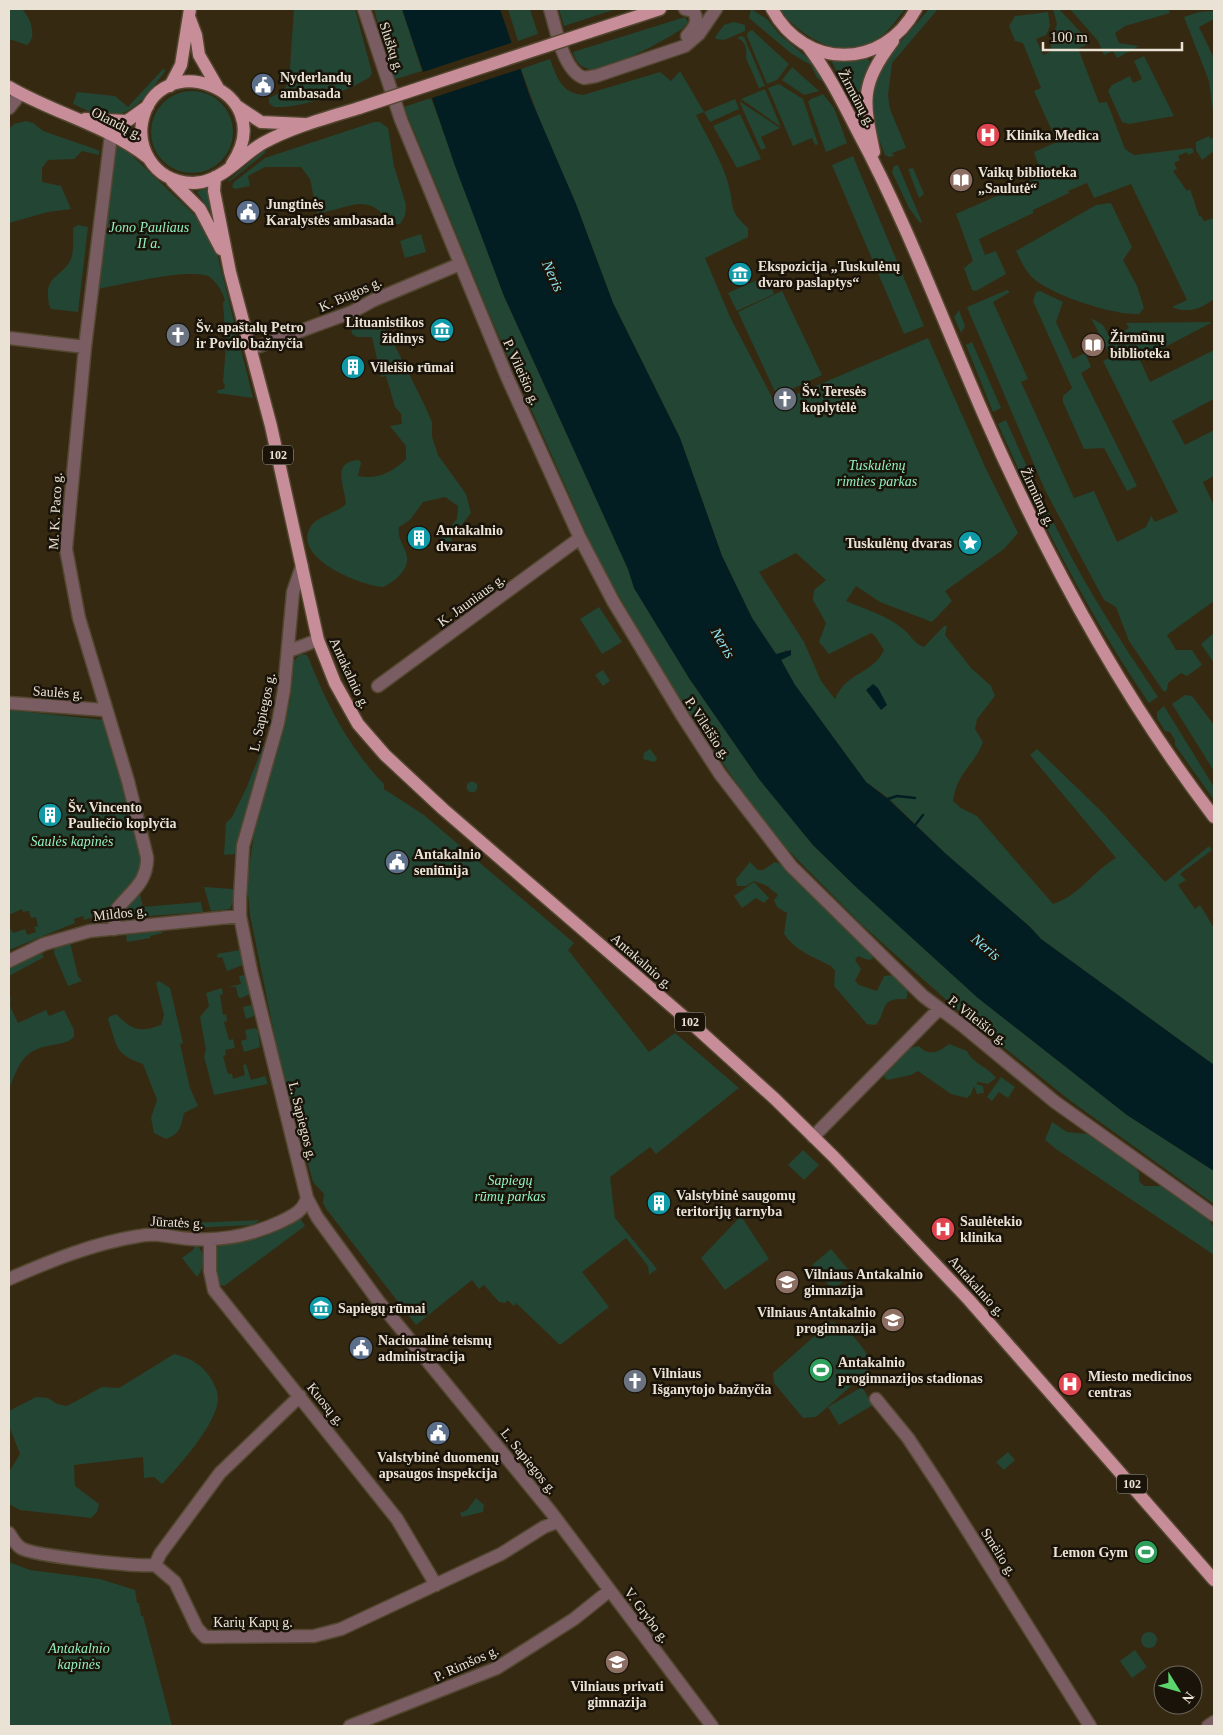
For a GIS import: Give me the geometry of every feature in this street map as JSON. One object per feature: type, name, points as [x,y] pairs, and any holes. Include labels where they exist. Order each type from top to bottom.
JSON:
[{"type":"main road","points":[[190,14],[181,64],[170,86],[150,104],[142,129],[143,146],[149,158],[167,176],[193,183],[216,178],[260,144],[307,124],[660,9]]},
{"type":"main road","points":[[760,9],[775,14],[796,39],[807,45],[834,54],[863,53],[890,41],[900,31]]},
{"type":"main road","name":"Žirmūnų g.","points":[[877,167],[866,115],[868,81],[879,59],[916,9]]},
{"type":"main road","points":[[190,14],[200,55],[218,88],[237,106],[260,122],[307,124]]},
{"type":"main road","name":"Žirmūnų g.","points":[[807,45],[833,82],[907,230],[983,413],[1048,552],[1143,715],[1214,817]]},
{"type":"main road","points":[[170,86],[189,81],[209,84],[218,88]]},
{"type":"main road","name":"Olandų g.","points":[[9,87],[20,94],[128,143],[149,158]]},
{"type":"main road","name":"Olandų g.","points":[[70,116],[120,122],[132,118],[150,104]]},
{"type":"main road","points":[[232,164],[240,152],[243,137],[241,117],[237,106]]},
{"type":"main road","name":"Antakalnio g.","points":[[167,176],[193,200],[207,219],[230,272]]},
{"type":"main road","name":"Antakalnio g.","points":[[216,178],[214,191],[230,272],[272,426],[318,640],[352,715],[371,740],[394,764],[685,1017],[813,1137],[914,1239],[1214,1580]]},
{"type":"street","name":"Sluškų g.","points":[[364,9],[392,95]]},
{"type":"street","points":[[550,9],[568,63],[579,76],[590,78],[685,46],[692,41],[716,9]]},
{"type":"street","points":[[666,52],[682,40],[696,24],[695,13],[685,9]]},
{"type":"street","points":[[9,108],[20,94]]},
{"type":"street","name":"P. Vileišio g.","points":[[392,95],[507,376],[580,538],[608,593],[682,717],[748,812],[792,866],[923,996],[963,1026],[1054,1102],[1214,1215]]},
{"type":"street","name":"M. K. Paco g.","points":[[111,135],[85,348],[66,549],[79,618],[139,822],[147,862],[142,882],[114,913],[115,928]]},
{"type":"street","name":"K. Būgos g.","points":[[251,349],[352,312],[374,300],[460,264]]},
{"type":"street","points":[[9,338],[85,348]]},
{"type":"street","name":"K. Jauniaus g.","points":[[378,686],[580,538]]},
{"type":"street","name":"L. Sapiegos g.","points":[[302,566],[293,592],[289,651],[276,729],[243,846],[240,916],[288,1125],[307,1198],[317,1217],[369,1289],[557,1522]]},
{"type":"street","points":[[289,651],[318,640]]},
{"type":"street","name":"Saulės g.","points":[[9,703],[105,710]]},
{"type":"street","name":"Mildos g.","points":[[9,961],[44,944],[90,931],[240,916]]},
{"type":"street","points":[[813,1137],[939,1009]]},
{"type":"street","name":"Jūratės g.","points":[[9,1279],[86,1250],[138,1236],[159,1234],[192,1239],[210,1239],[247,1235],[275,1224],[300,1211],[307,1198]]},
{"type":"street","name":"Kuosų g.","points":[[210,1239],[210,1271],[214,1290],[397,1519],[436,1585]]},
{"type":"street","points":[[9,1533],[16,1544],[32,1552],[156,1566],[160,1554],[216,1479],[300,1396]]},
{"type":"street","name":"Smėlio g.","points":[[876,1399],[908,1438],[939,1485],[1090,1726]]},
{"type":"street","name":"Karių Kapų g.","points":[[156,1566],[175,1582],[197,1628],[205,1637],[303,1636],[329,1633],[379,1613],[501,1554],[544,1527],[557,1522]]},
{"type":"street","name":"V. Grybo g.","points":[[557,1522],[712,1726]]},
{"type":"street","name":"P. Rimšos g.","points":[[350,1726],[497,1668],[574,1619],[610,1591]]},
{"type":"street","points":[[1208,1726],[1214,1722]]},
{"type":"green space","points":[[9,9],[22,9],[28,17],[32,27],[32,37],[27,45],[9,39]]},
{"type":"green space","points":[[294,9],[355,9],[372,73],[370,77],[348,89],[311,102],[286,107],[274,107],[269,103],[269,98],[282,92],[289,82]]},
{"type":"green space","points":[[374,9],[402,9],[422,71],[393,80]]},
{"type":"green space","points":[[508,9],[530,9],[538,34],[518,41]]},
{"type":"green space","points":[[559,9],[616,9],[564,26]]},
{"type":"green space","points":[[751,9],[767,19],[779,34],[816,65],[827,84],[817,78],[811,65],[792,54],[749,18]]},
{"type":"green space","points":[[779,9],[905,9],[892,26],[876,40],[850,49],[836,48],[810,37]]},
{"type":"green space","points":[[929,9],[938,9],[892,63],[888,95],[890,109],[906,148],[892,153],[894,156],[889,157],[885,155],[875,129],[870,100],[873,85],[891,49],[903,39]]},
{"type":"green space","points":[[1053,9],[1059,9],[1087,39],[1085,46],[1078,48],[1099,103],[1107,102],[1125,149],[1134,155],[1192,148],[1194,152],[1188,155],[1187,152],[1178,156],[1180,160],[1174,163],[1177,169],[1173,171],[1187,191],[1190,189],[1199,216],[1204,221],[1214,218],[1214,299],[1204,305],[1188,310],[1172,307],[1187,300],[1131,184],[1094,198],[1087,183],[1033,210],[1033,213],[979,239],[985,255],[996,251],[1006,274],[976,291],[972,290],[964,268],[973,261],[956,214],[1042,176],[1034,152],[1057,142],[1034,91],[1041,88],[1023,43],[1015,41],[1009,26],[1015,16],[1048,12],[1050,26],[1046,35],[1036,39],[1043,55],[1052,51],[1050,43],[1057,24]]},
{"type":"green space","points":[[1070,9],[1168,9],[1170,13],[1125,26],[1115,33],[1119,43],[1139,46],[1117,58],[1113,51],[1104,55],[1098,41]]},
{"type":"green space","points":[[1214,11],[1214,19],[1199,27],[1214,58],[1214,120],[1209,81],[1184,17],[1199,12]]},
{"type":"green space","points":[[685,17],[688,22],[682,29],[651,47],[612,65],[592,69],[585,68],[579,64],[573,52]]},
{"type":"green space","points":[[734,22],[745,25],[745,31],[724,40],[716,39],[715,37],[724,25]]},
{"type":"green space","points":[[752,30],[789,64],[777,80],[767,84],[747,36],[748,32]]},
{"type":"green space","points":[[744,37],[765,86],[759,88],[746,58],[745,46],[737,38]]},
{"type":"green space","points":[[1144,56],[1174,116],[1129,124],[1122,122],[1108,91],[1112,85],[1130,76],[1133,83],[1142,79],[1134,61]]},
{"type":"green space","name":"Tuskulėnų rimties parkas","points":[[550,59],[561,83],[570,91],[583,95],[660,72],[671,81],[680,71],[704,112],[696,115],[725,174],[734,211],[741,222],[748,228],[748,237],[705,258],[730,317],[774,401],[789,394],[790,397],[928,338],[986,469],[1018,533],[1004,549],[945,591],[952,601],[932,622],[880,602],[856,586],[846,601],[897,624],[918,644],[924,647],[944,626],[947,626],[945,635],[971,668],[991,686],[995,696],[977,719],[975,729],[983,742],[975,758],[958,782],[953,801],[961,808],[977,816],[1053,904],[1071,895],[1116,858],[1030,755],[1037,749],[1101,811],[1165,882],[1209,846],[1212,850],[1180,874],[1186,880],[1178,885],[1195,909],[1200,905],[1214,928],[1214,1065],[1041,939],[1030,927],[946,854],[888,798],[866,782],[795,685],[781,660],[791,655],[786,650],[781,654],[776,654],[752,618],[722,556],[680,438],[613,303],[576,204],[541,124],[521,69]],"holes":[[[796,553],[826,580],[814,590],[813,600],[826,623],[819,642],[829,654],[871,633],[884,650],[873,664],[846,683],[835,699],[821,681],[804,642],[759,572]]]},
{"type":"green space","points":[[867,59],[870,61],[861,86],[860,108],[856,111],[832,62]]},
{"type":"green space","points":[[792,67],[819,91],[804,95],[782,80]]},
{"type":"green space","points":[[163,69],[166,70],[147,95],[131,109],[122,113],[112,116],[102,115],[73,104],[77,92],[115,96],[128,107]]},
{"type":"green space","points":[[779,84],[803,99],[818,144],[815,145],[812,138],[793,146],[768,88]]},
{"type":"green space","points":[[765,89],[781,127],[741,99]]},
{"type":"green space","points":[[192,91],[208,94],[221,103],[230,116],[233,132],[230,148],[221,161],[208,170],[192,173],[176,170],[163,161],[154,148],[151,132],[154,116],[163,103],[176,94]]},
{"type":"green space","points":[[823,94],[834,108],[847,143],[826,152],[808,102]]},
{"type":"green space","points":[[431,98],[504,296],[628,569],[634,588],[689,678],[759,779],[813,845],[855,886],[978,998],[1127,1115],[1214,1171],[1214,1204],[1068,1099],[960,1012],[862,925],[786,848],[749,802],[659,668],[594,551],[491,318],[404,107]]},
{"type":"green space","points":[[735,99],[739,109],[710,122],[704,112]]},
{"type":"green space","points":[[739,101],[780,128],[761,137],[766,148],[761,150]]},
{"type":"green space","points":[[740,114],[761,159],[737,168],[713,126]]},
{"type":"green space","points":[[26,121],[33,123],[43,131],[95,149],[99,151],[99,155],[82,151],[74,159],[48,160],[42,168],[42,182],[61,186],[71,209],[48,212],[9,223],[9,129],[14,124]]},
{"type":"green space","points":[[374,122],[380,122],[388,128],[394,166],[406,205],[405,216],[400,224],[391,224],[382,213],[374,207],[365,204],[317,213],[310,179],[301,167],[265,167],[248,176],[250,186],[235,189],[232,187],[234,182],[265,158]]},
{"type":"green space","points":[[95,123],[115,127],[131,126],[131,135],[94,125]]},
{"type":"green space","points":[[1209,136],[1210,139],[1214,137],[1214,151],[1202,160],[1196,150],[1196,142]]},
{"type":"green space","name":"Jono Pauliaus II a.","points":[[118,146],[125,149],[201,221],[217,253],[253,398],[217,393],[218,390],[224,389],[225,385],[223,382],[226,345],[223,303],[225,300],[218,285],[208,276],[180,274],[97,289],[111,158]]},
{"type":"green space","points":[[265,149],[265,153],[228,181]]},
{"type":"green space","points":[[853,156],[924,326],[904,334],[832,165]]},
{"type":"green space","points":[[898,165],[922,222],[920,223],[909,208],[892,172],[894,166]]},
{"type":"green space","points":[[913,168],[924,194],[919,198],[908,169]]},
{"type":"green space","points":[[205,188],[207,190],[212,214],[197,192]]},
{"type":"green space","points":[[1111,203],[1132,247],[1123,260],[1137,286],[1144,308],[1139,314],[1128,314],[1098,308],[1050,289],[1030,275],[1016,251],[1096,205]]},
{"type":"green space","points":[[78,225],[88,227],[78,312],[51,309],[48,302],[48,288],[53,279],[65,268],[71,259],[73,228]]},
{"type":"green space","points":[[421,234],[426,252],[405,258],[400,241]]},
{"type":"green space","points":[[766,276],[774,294],[737,311],[728,293]]},
{"type":"green space","points":[[1007,290],[1010,292],[993,302],[1028,379],[1021,382],[1074,498],[1094,491],[1117,542],[1146,527],[1151,516],[1155,522],[1178,512],[1103,361],[1111,357],[1091,318],[1103,325],[1111,340],[1129,328],[1126,323],[1211,323],[1140,360],[1150,382],[1214,350],[1214,399],[1172,421],[1185,445],[1214,430],[1214,476],[1203,482],[1214,506],[1214,601],[1167,635],[1176,650],[1192,650],[1202,665],[1187,676],[1181,673],[1168,683],[1167,690],[1164,692],[1129,641],[1116,607],[1104,600],[1045,490],[967,307]]},
{"type":"green space","points":[[782,291],[822,375],[777,396],[738,312]]},
{"type":"green space","points":[[1040,291],[1063,302],[1056,322],[1073,359],[1085,353],[1091,367],[1081,373],[1137,486],[1127,491],[1104,448],[1084,449],[1063,402],[1063,396],[1072,388],[1033,301],[1036,292]]},
{"type":"green space","points":[[959,310],[965,326],[961,333],[954,317]]},
{"type":"green space","points":[[375,318],[379,320],[394,344],[425,406],[432,422],[432,437],[438,455],[466,494],[471,513],[451,538],[454,548],[451,551],[445,551],[438,540],[457,519],[458,506],[445,497],[423,502],[410,520],[399,527],[400,539],[407,557],[406,567],[396,579],[383,587],[360,582],[331,568],[310,549],[307,538],[314,523],[346,504],[341,476],[345,465],[359,460],[361,463],[358,476],[372,477],[396,468],[406,459],[406,446],[390,426],[402,424],[401,414],[395,407],[386,376],[381,377],[372,337],[357,337],[352,334],[351,328]]},
{"type":"green space","points":[[972,342],[1001,408],[993,412],[966,345]]},
{"type":"green space","points":[[1006,420],[1047,510],[1082,576],[1117,635],[1158,697],[1149,703],[1086,602],[1049,532],[998,424]]},
{"type":"green space","points":[[599,607],[622,642],[602,654],[580,619]]},
{"type":"green space","points":[[1214,633],[1214,663],[1201,644]]},
{"type":"green space","name":"Sapiegų rūmų parkas","points":[[300,654],[307,655],[323,693],[340,725],[360,756],[384,784],[384,789],[424,815],[574,943],[568,950],[649,1052],[675,1033],[739,1088],[656,1154],[650,1147],[610,1177],[615,1218],[657,1269],[649,1275],[648,1266],[626,1238],[582,1272],[609,1307],[560,1345],[516,1303],[514,1306],[507,1300],[506,1303],[499,1302],[484,1285],[479,1289],[472,1280],[416,1325],[327,1210],[323,1203],[324,1194],[313,1182],[277,1048],[250,915],[247,882],[254,834],[290,701],[294,661]]},
{"type":"green space","points":[[603,670],[610,681],[603,686],[595,675]]},
{"type":"green space","points":[[1185,695],[1192,696],[1214,725],[1214,771],[1172,704]]},
{"type":"green space","points":[[1164,706],[1214,787],[1214,800],[1175,745],[1175,740],[1170,732],[1165,731],[1157,718],[1157,712]]},
{"type":"green space","name":"Saulės kapinės","points":[[9,710],[104,720],[141,850],[141,861],[137,878],[133,885],[107,911],[105,909],[95,912],[96,916],[84,920],[83,916],[74,919],[75,923],[9,950],[9,930],[11,929],[13,933],[25,929],[27,935],[36,932],[34,927],[38,926],[36,917],[31,918],[29,911],[23,912],[22,909],[9,915]]},
{"type":"green space","points":[[263,746],[266,747],[241,828],[236,854],[224,855],[226,823],[232,817],[246,789]]},
{"type":"green space","points":[[650,749],[657,758],[655,762],[643,759],[644,753]]},
{"type":"green space","points":[[472,781],[478,787],[472,793],[466,787]]},
{"type":"green space","points":[[750,862],[758,870],[763,870],[775,862],[785,866],[872,951],[873,959],[868,960],[858,956],[855,960],[861,969],[855,981],[859,985],[877,991],[884,976],[894,975],[907,989],[906,999],[892,1000],[885,1006],[876,1025],[867,1024],[834,986],[835,971],[831,966],[799,949],[784,934],[787,913],[777,907],[774,900],[778,895],[767,886],[754,881],[746,886],[737,886],[736,879]]},
{"type":"green space","points":[[754,882],[769,898],[764,903],[756,898],[742,908],[734,896]]},
{"type":"green space","points":[[204,887],[233,889],[233,901],[230,909],[211,911]]},
{"type":"green space","points":[[139,891],[143,907],[201,902],[203,912],[122,918],[120,913]]},
{"type":"green space","points":[[161,931],[163,933],[150,936],[150,938],[127,942],[126,935]]},
{"type":"green space","points":[[70,942],[78,976],[82,981],[68,986],[54,953],[55,946]]},
{"type":"green space","points":[[240,950],[243,965],[227,971],[222,957],[218,958],[217,954]]},
{"type":"green space","points":[[40,951],[44,957],[9,976],[9,966]]},
{"type":"green space","points":[[245,975],[250,994],[241,998],[238,997],[236,987],[229,987],[241,984],[239,976]]},
{"type":"green space","points":[[159,981],[170,988],[183,1043],[180,1044],[190,1088],[198,1106],[184,1113],[177,1132],[166,1139],[154,1133],[151,1118],[157,1100],[143,1064],[127,1057],[118,1048],[108,1020],[109,1017],[116,1014],[131,1027],[147,1029],[161,1025],[164,1015],[156,983]]},
{"type":"green space","points":[[222,988],[223,994],[220,995],[223,1015],[226,1014],[227,1021],[224,1022],[229,1040],[233,1039],[235,1048],[225,1050],[226,1055],[223,1056],[228,1074],[232,1074],[233,1079],[245,1075],[243,1065],[246,1064],[251,1080],[265,1076],[268,1084],[214,1095],[204,1056],[206,1050],[200,1017],[209,1006],[206,993]]},
{"type":"green space","points":[[9,993],[11,999],[10,1006],[18,1023],[46,1010],[49,1016],[64,1010],[74,1030],[74,1037],[67,1042],[43,1047],[29,1054],[19,1065],[9,1089]]},
{"type":"green space","points":[[252,1005],[254,1016],[246,1019],[243,1007]]},
{"type":"green space","points":[[255,1028],[258,1030],[260,1047],[244,1052],[241,1041],[247,1039],[245,1030]]},
{"type":"green space","points":[[949,1044],[967,1051],[973,1059],[996,1078],[988,1084],[978,1082],[976,1084],[983,1086],[984,1093],[977,1094],[974,1086],[967,1098],[951,1094],[918,1071],[911,1075],[887,1080],[882,1074],[910,1048],[919,1046],[926,1051],[934,1052]]},
{"type":"green space","points":[[1001,1077],[1015,1087],[1008,1098],[999,1092],[992,1101],[987,1097]]},
{"type":"green space","points":[[1052,1122],[1067,1132],[1087,1134],[1134,1165],[1139,1173],[1139,1181],[1144,1186],[1166,1186],[1208,1217],[1213,1226],[1214,1255],[1045,1140]]},
{"type":"green space","points":[[803,1150],[819,1165],[804,1180],[788,1165]]},
{"type":"green space","points":[[741,1216],[769,1259],[725,1290],[701,1258]]},
{"type":"green space","points":[[300,1218],[305,1226],[224,1286],[218,1284],[216,1249],[221,1245],[263,1237]]},
{"type":"green space","points":[[260,1220],[252,1225],[189,1228],[189,1223]]},
{"type":"green space","points":[[195,1244],[202,1251],[203,1255],[202,1269],[197,1277],[182,1258],[194,1249]]},
{"type":"green space","points":[[831,1249],[852,1274],[833,1290],[812,1265]]},
{"type":"green space","name":"Antakalnio progimnazijos stadionas","points":[[830,1322],[842,1326],[855,1338],[866,1353],[871,1365],[868,1371],[816,1417],[803,1418],[774,1383],[773,1373]]},
{"type":"green space","points":[[174,1354],[192,1360],[204,1369],[217,1390],[218,1397],[217,1407],[205,1431],[187,1456],[162,1484],[154,1477],[144,1478],[143,1457],[74,1465],[75,1486],[99,1504],[97,1512],[91,1518],[20,1510],[9,1504],[9,1472],[20,1454],[9,1426],[9,1411],[36,1397],[48,1398],[57,1404],[67,1406],[102,1387],[119,1388]]},
{"type":"green space","points":[[862,1387],[873,1405],[839,1425],[828,1407]]},
{"type":"green space","points":[[1008,1452],[1015,1460],[1004,1470],[996,1462]]},
{"type":"green space","points":[[476,1498],[484,1505],[483,1512],[462,1517],[460,1513],[467,1510]]},
{"type":"green space","name":"Antakalnio kapinės","points":[[9,1562],[30,1570],[100,1579],[135,1590],[172,1726],[9,1726]]},
{"type":"green space","points":[[1149,1632],[1157,1640],[1149,1648],[1141,1640]]},
{"type":"green space","points":[[1135,1650],[1147,1667],[1132,1678],[1120,1661]]},
{"type":"water","name":"Neris","points":[[402,9],[500,9],[530,97],[576,204],[613,303],[680,438],[722,556],[752,618],[776,654],[791,650],[791,655],[781,660],[795,685],[866,782],[888,799],[1041,939],[1214,1065],[1214,1171],[1127,1115],[978,998],[855,886],[813,845],[759,779],[689,678],[634,588],[628,569],[504,296],[455,166]]},
{"type":"water","points":[[873,684],[878,688],[887,705],[881,710],[866,690]]},
{"type":"pier","points":[[514,42],[523,68],[429,99],[420,73]]},
{"type":"waterway","points":[[888,799],[897,796],[915,798]]},
{"type":"waterway","points":[[916,824],[923,815]]},
{"type":"place","name":"Nyderlandų ambasada","points":[[263,85]]},
{"type":"place","name":"Klinika Medica","points":[[988,135]]},
{"type":"place","name":"Vaikų biblioteka „Saulutė“","points":[[961,180]]},
{"type":"place","name":"Jungtinės Karalystės ambasada","points":[[248,212]]},
{"type":"place","name":"Ekspozicija „Tuskulėnų dvaro paslaptys“","points":[[740,274]]},
{"type":"place","name":"Lituanistikos židinys","points":[[442,330]]},
{"type":"place","name":"Šv. apaštalų Petro ir Povilo bažnyčia","points":[[178,335]]},
{"type":"place","name":"Žirmūnų biblioteka","points":[[1093,345]]},
{"type":"place","name":"Vileišio rūmai","points":[[353,367]]},
{"type":"place","name":"Šv. Teresės koplytėlė","points":[[785,399]]},
{"type":"place","name":"Antakalnio dvaras","points":[[419,538]]},
{"type":"place","name":"Tuskulėnų dvaras","points":[[970,543]]},
{"type":"place","name":"Šv. Vincento Pauliečio koplyčia","points":[[50,815]]},
{"type":"place","name":"Antakalnio seniūnija","points":[[397,862]]},
{"type":"place","name":"Valstybinė saugomų teritorijų tarnyba","points":[[659,1203]]},
{"type":"place","name":"Saulėtekio klinika","points":[[943,1229]]},
{"type":"place","name":"Vilniaus Antakalnio gimnazija","points":[[787,1282]]},
{"type":"place","name":"Sapiegų rūmai","points":[[321,1308]]},
{"type":"place","name":"Vilniaus Antakalnio progimnazija","points":[[893,1320]]},
{"type":"place","name":"Nacionalinė teismų administracija","points":[[361,1348]]},
{"type":"place","name":"Antakalnio progimnazijos stadionas","points":[[821,1370]]},
{"type":"place","name":"Vilniaus Išganytojo bažnyčia","points":[[635,1381]]},
{"type":"place","name":"Miesto medicinos centras","points":[[1070,1384]]},
{"type":"place","name":"Valstybinė duomenų apsaugos inspekcija","points":[[438,1433]]},
{"type":"place","name":"Lemon Gym","points":[[1146,1552]]},
{"type":"place","name":"Vilniaus privati gimnazija","points":[[617,1662]]}]
